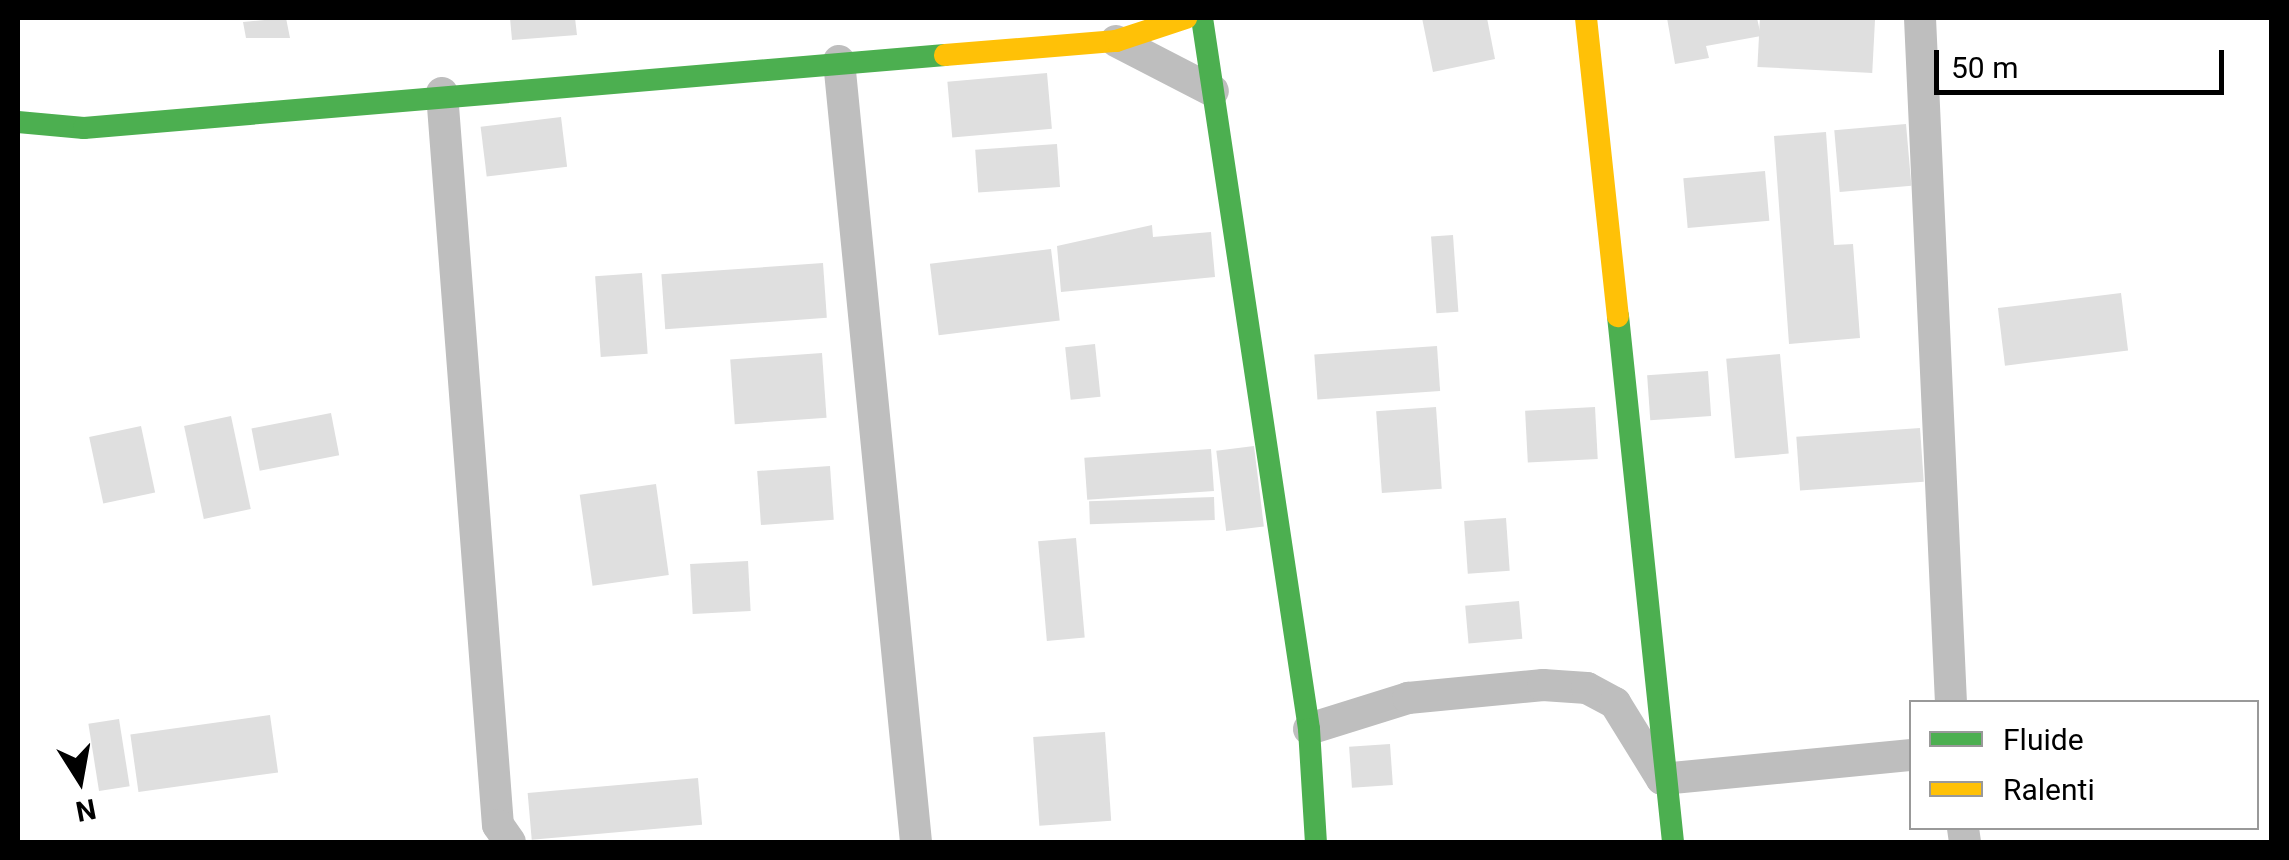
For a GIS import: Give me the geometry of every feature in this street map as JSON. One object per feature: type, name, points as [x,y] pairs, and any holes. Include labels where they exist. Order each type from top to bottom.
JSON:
[{"type":"street","points":[[18,122],[84,128],[442,93],[1116,41],[1186,18]]},
{"type":"street","points":[[1202,18],[1309,729],[1310,841]]},
{"type":"street","points":[[1586,18],[1662,779],[1673,842]]},
{"type":"street","points":[[1920,18],[1951,700]]},
{"type":"street","points":[[1116,41],[1213,91]]},
{"type":"street","points":[[838,61],[916,842]]},
{"type":"street","points":[[442,93],[498,825],[510,842]]},
{"type":"street","points":[[1309,729],[1408,698],[1587,688],[1615,703],[1662,779]]},
{"type":"street","points":[[1662,779],[1909,755]]},
{"type":"building","points":[[286,18],[290,38],[246,38],[243,22]]},
{"type":"building","points":[[510,18],[575,18],[577,35],[512,40]]},
{"type":"building","points":[[1422,18],[1487,18],[1495,59],[1433,72]]},
{"type":"building","points":[[1667,18],[1757,18],[1761,36],[1706,46],[1709,58],[1675,64]]},
{"type":"building","points":[[1760,18],[1875,20],[1872,73],[1757,67]]},
{"type":"building","points":[[1047,73],[1052,129],[952,138],[947,82]]},
{"type":"building","points":[[561,117],[567,167],[487,176],[481,127]]},
{"type":"building","points":[[1906,124],[1911,186],[1840,192],[1834,130]]},
{"type":"building","points":[[1826,132],[1834,245],[1853,244],[1860,338],[1789,344],[1774,136]]},
{"type":"building","points":[[1057,144],[1060,187],[978,193],[975,150]]},
{"type":"building","points":[[1765,171],[1769,221],[1688,228],[1683,178]]},
{"type":"building","points":[[1152,225],[1153,237],[1211,232],[1215,277],[1061,292],[1057,246]]},
{"type":"building","points":[[1453,235],[1458,312],[1436,313],[1431,237]]},
{"type":"building","points":[[1051,249],[1060,320],[939,335],[930,264]]},
{"type":"building","points":[[823,263],[827,318],[665,329],[661,274]]},
{"type":"building","points":[[642,273],[648,354],[601,357],[595,276]]},
{"type":"building","points":[[2121,293],[2128,351],[2005,366],[1998,308]]},
{"type":"building","points":[[1095,344],[1101,397],[1071,400],[1065,347]]},
{"type":"building","points":[[1437,346],[1440,391],[1317,399],[1314,355]]},
{"type":"building","points":[[822,353],[827,418],[735,424],[730,359]]},
{"type":"building","points":[[1780,354],[1789,454],[1735,458],[1726,359]]},
{"type":"building","points":[[1708,371],[1711,416],[1650,420],[1647,375]]},
{"type":"building","points":[[1436,407],[1442,489],[1382,493],[1376,411]]},
{"type":"building","points":[[1595,407],[1598,459],[1528,463],[1525,411]]},
{"type":"building","points":[[331,413],[339,455],[260,471],[251,428]]},
{"type":"building","points":[[231,416],[251,509],[204,519],[184,426]]},
{"type":"building","points":[[141,426],[155,493],[103,504],[89,437]]},
{"type":"building","points":[[1920,428],[1924,482],[1800,491],[1796,437]]},
{"type":"building","points":[[1254,446],[1264,526],[1226,531],[1216,451]]},
{"type":"building","points":[[1211,449],[1214,491],[1087,500],[1084,458]]},
{"type":"building","points":[[830,466],[834,520],[761,525],[757,471]]},
{"type":"building","points":[[656,484],[669,575],[593,586],[580,495]]},
{"type":"building","points":[[1214,497],[1215,520],[1090,524],[1089,501]]},
{"type":"building","points":[[1506,518],[1510,571],[1468,574],[1464,521]]},
{"type":"building","points":[[1076,538],[1085,638],[1047,641],[1038,541]]},
{"type":"building","points":[[748,561],[751,611],[693,614],[690,564]]},
{"type":"building","points":[[1519,601],[1522,639],[1469,644],[1465,606]]},
{"type":"building","points":[[270,715],[278,772],[138,792],[130,735]]},
{"type":"building","points":[[119,719],[130,786],[99,791],[88,724]]},
{"type":"building","points":[[1105,732],[1111,821],[1039,826],[1033,737]]},
{"type":"building","points":[[1390,744],[1393,785],[1352,788],[1349,747]]},
{"type":"building","points":[[698,778],[702,825],[532,840],[528,793]]},
{"type":"traffic: fast","points":[[1202,18],[1309,729],[1316,842]]},
{"type":"traffic: fast","points":[[18,122],[84,128],[945,55]]},
{"type":"traffic: fast","points":[[1618,316],[1673,842]]},
{"type":"traffic: slow","points":[[945,55],[1116,41],[1186,18]]},
{"type":"traffic: slow","points":[[1586,18],[1618,316]]}]
